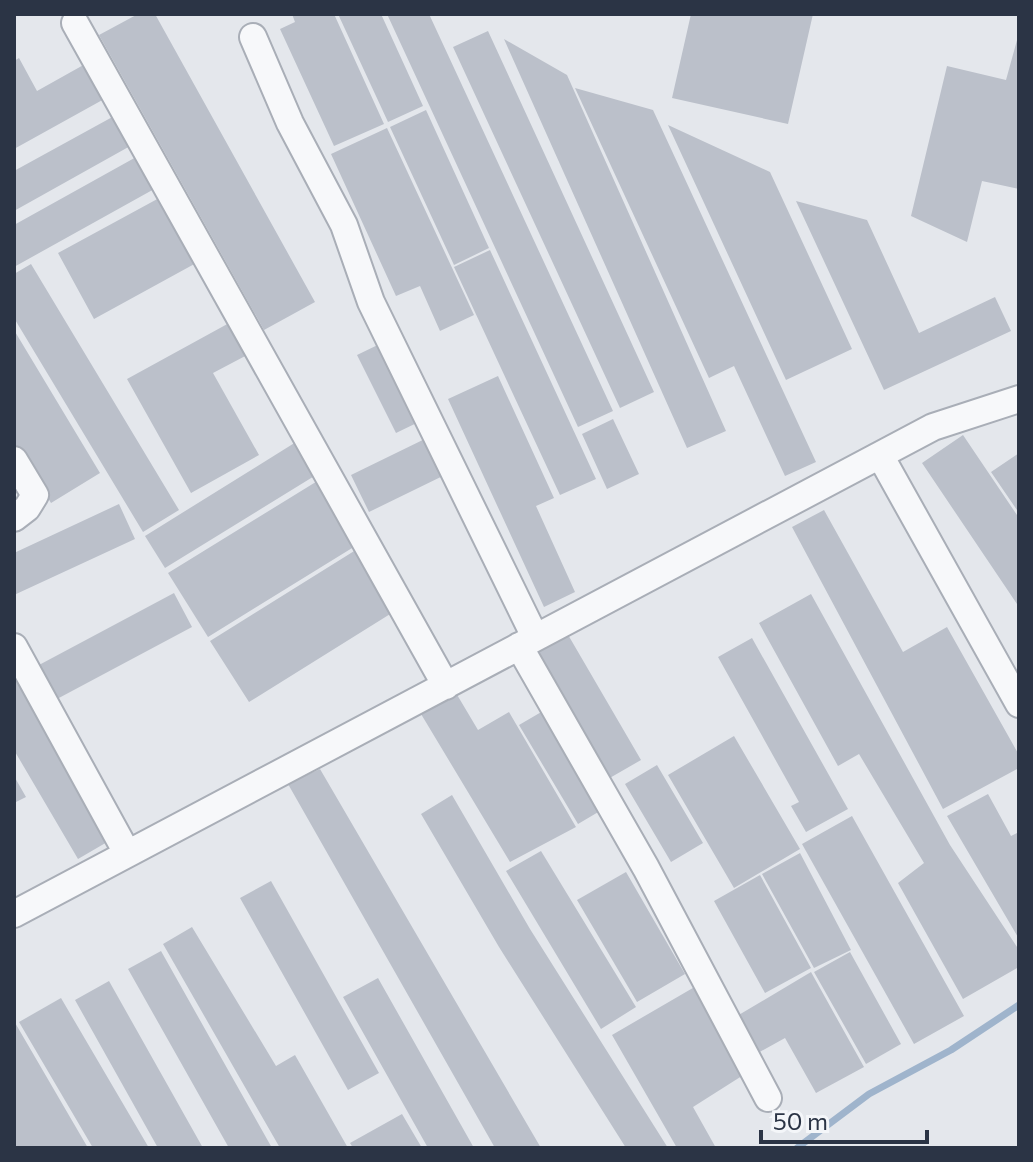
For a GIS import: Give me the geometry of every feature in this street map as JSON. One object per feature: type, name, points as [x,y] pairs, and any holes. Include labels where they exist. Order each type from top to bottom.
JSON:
[{"type":"street","points":[[75,23],[446,686]]},
{"type":"street","points":[[253,37],[290,123],[344,225],[371,302],[527,642],[768,1098]]},
{"type":"street","points":[[14,914],[933,427],[1019,399]]},
{"type":"street","points":[[881,457],[1019,704]]},
{"type":"street","points":[[14,460],[35,495],[27,508],[14,518]]},
{"type":"street","points":[[14,647],[127,853]]},
{"type":"building","points":[[138,14],[155,14],[315,302],[264,330],[99,35]]},
{"type":"building","points":[[292,14],[334,14],[384,124],[334,146],[280,29],[295,22]]},
{"type":"building","points":[[338,14],[381,14],[423,106],[388,122]]},
{"type":"building","points":[[387,14],[429,14],[613,411],[578,427]]},
{"type":"building","points":[[691,14],[813,14],[788,124],[672,98]]},
{"type":"building","points":[[488,31],[654,392],[620,408],[453,47]]},
{"type":"building","points":[[1019,33],[1019,189],[982,181],[967,242],[911,216],[947,66],[1006,80]]},
{"type":"building","points":[[504,39],[567,75],[726,431],[687,448]]},
{"type":"building","points":[[19,58],[37,91],[87,63],[106,98],[14,149],[14,61]]},
{"type":"building","points":[[575,88],[653,110],[816,462],[785,476],[734,366],[709,378]]},
{"type":"building","points":[[426,110],[489,248],[454,265],[390,127]]},
{"type":"building","points":[[116,115],[132,145],[14,211],[14,171]]},
{"type":"building","points":[[668,125],[770,172],[852,349],[786,380]]},
{"type":"building","points":[[387,128],[474,315],[440,331],[420,286],[396,296],[331,154]]},
{"type":"building","points":[[138,156],[156,188],[14,267],[14,225]]},
{"type":"building","points":[[161,197],[198,262],[94,319],[58,253]]},
{"type":"building","points":[[796,201],[867,220],[919,333],[995,297],[1011,331],[884,390]]},
{"type":"building","points":[[490,250],[596,479],[560,495],[454,267]]},
{"type":"building","points":[[31,264],[179,510],[143,532],[14,318],[14,274]]},
{"type":"building","points":[[231,322],[249,354],[213,373],[259,455],[191,493],[127,379]]},
{"type":"building","points":[[14,330],[100,473],[51,503],[14,442]]},
{"type":"building","points":[[388,340],[427,418],[396,433],[357,355]]},
{"type":"building","points":[[498,376],[554,498],[536,506],[575,592],[544,607],[448,399]]},
{"type":"building","points":[[613,419],[639,474],[607,489],[582,434]]},
{"type":"building","points":[[435,434],[453,471],[369,512],[351,475]]},
{"type":"building","points":[[963,435],[1019,518],[1019,607],[922,463]]},
{"type":"building","points":[[296,442],[316,475],[165,568],[145,536]]},
{"type":"building","points":[[1019,453],[1019,513],[991,472]]},
{"type":"building","points":[[319,480],[357,545],[208,637],[168,573]]},
{"type":"building","points":[[119,504],[135,539],[14,595],[14,553]]},
{"type":"building","points":[[824,510],[903,652],[947,627],[1019,755],[1019,768],[943,809],[792,527]]},
{"type":"building","points":[[359,548],[395,611],[249,702],[210,641]]},
{"type":"building","points":[[174,593],[192,627],[57,699],[39,665]]},
{"type":"building","points":[[811,594],[950,845],[1019,950],[1019,967],[963,999],[898,883],[924,863],[859,754],[838,766],[759,623]]},
{"type":"building","points":[[567,633],[641,760],[608,779],[534,652]]},
{"type":"building","points":[[752,638],[848,809],[806,832],[791,806],[799,802],[718,657]]},
{"type":"building","points":[[14,667],[114,838],[78,859],[14,750]]},
{"type":"building","points":[[456,693],[478,730],[509,712],[576,827],[510,862],[421,714]]},
{"type":"building","points":[[543,711],[600,811],[578,824],[519,725]]},
{"type":"building","points":[[734,736],[800,849],[734,888],[668,775]]},
{"type":"building","points":[[657,765],[703,843],[671,862],[625,784]]},
{"type":"building","points":[[320,769],[541,1148],[495,1148],[288,784]]},
{"type":"building","points":[[14,776],[26,797],[14,803]]},
{"type":"building","points":[[988,794],[1011,836],[1019,832],[1019,939],[947,816]]},
{"type":"building","points":[[452,795],[530,929],[668,1148],[626,1148],[499,947],[421,814]]},
{"type":"building","points":[[852,816],[964,1016],[914,1044],[802,844]]},
{"type":"building","points":[[541,851],[636,1007],[601,1029],[506,871]]},
{"type":"building","points":[[800,853],[851,950],[814,968],[762,874]]},
{"type":"building","points":[[626,872],[685,974],[637,1002],[577,900]]},
{"type":"building","points":[[760,875],[811,968],[765,993],[714,901]]},
{"type":"building","points":[[271,881],[379,1073],[348,1090],[240,898]]},
{"type":"building","points":[[192,927],[276,1066],[295,1055],[348,1148],[280,1148],[163,944]]},
{"type":"building","points":[[161,951],[272,1148],[229,1148],[128,969]]},
{"type":"building","points":[[850,952],[901,1044],[866,1064],[814,972]]},
{"type":"building","points":[[811,972],[864,1067],[816,1093],[785,1038],[756,1054],[737,1016]]},
{"type":"building","points":[[378,978],[474,1148],[428,1148],[343,997]]},
{"type":"building","points":[[109,981],[203,1148],[158,1148],[75,1000]]},
{"type":"building","points":[[698,985],[745,1074],[693,1107],[716,1148],[677,1148],[612,1035]]},
{"type":"building","points":[[61,998],[149,1148],[93,1148],[19,1022]]},
{"type":"building","points":[[14,1021],[88,1148],[14,1148]]},
{"type":"building","points":[[402,1114],[422,1148],[353,1148],[350,1143]]},
{"type":"waterway","points":[[797,1148],[869,1094],[951,1050],[1019,1005]]}]
